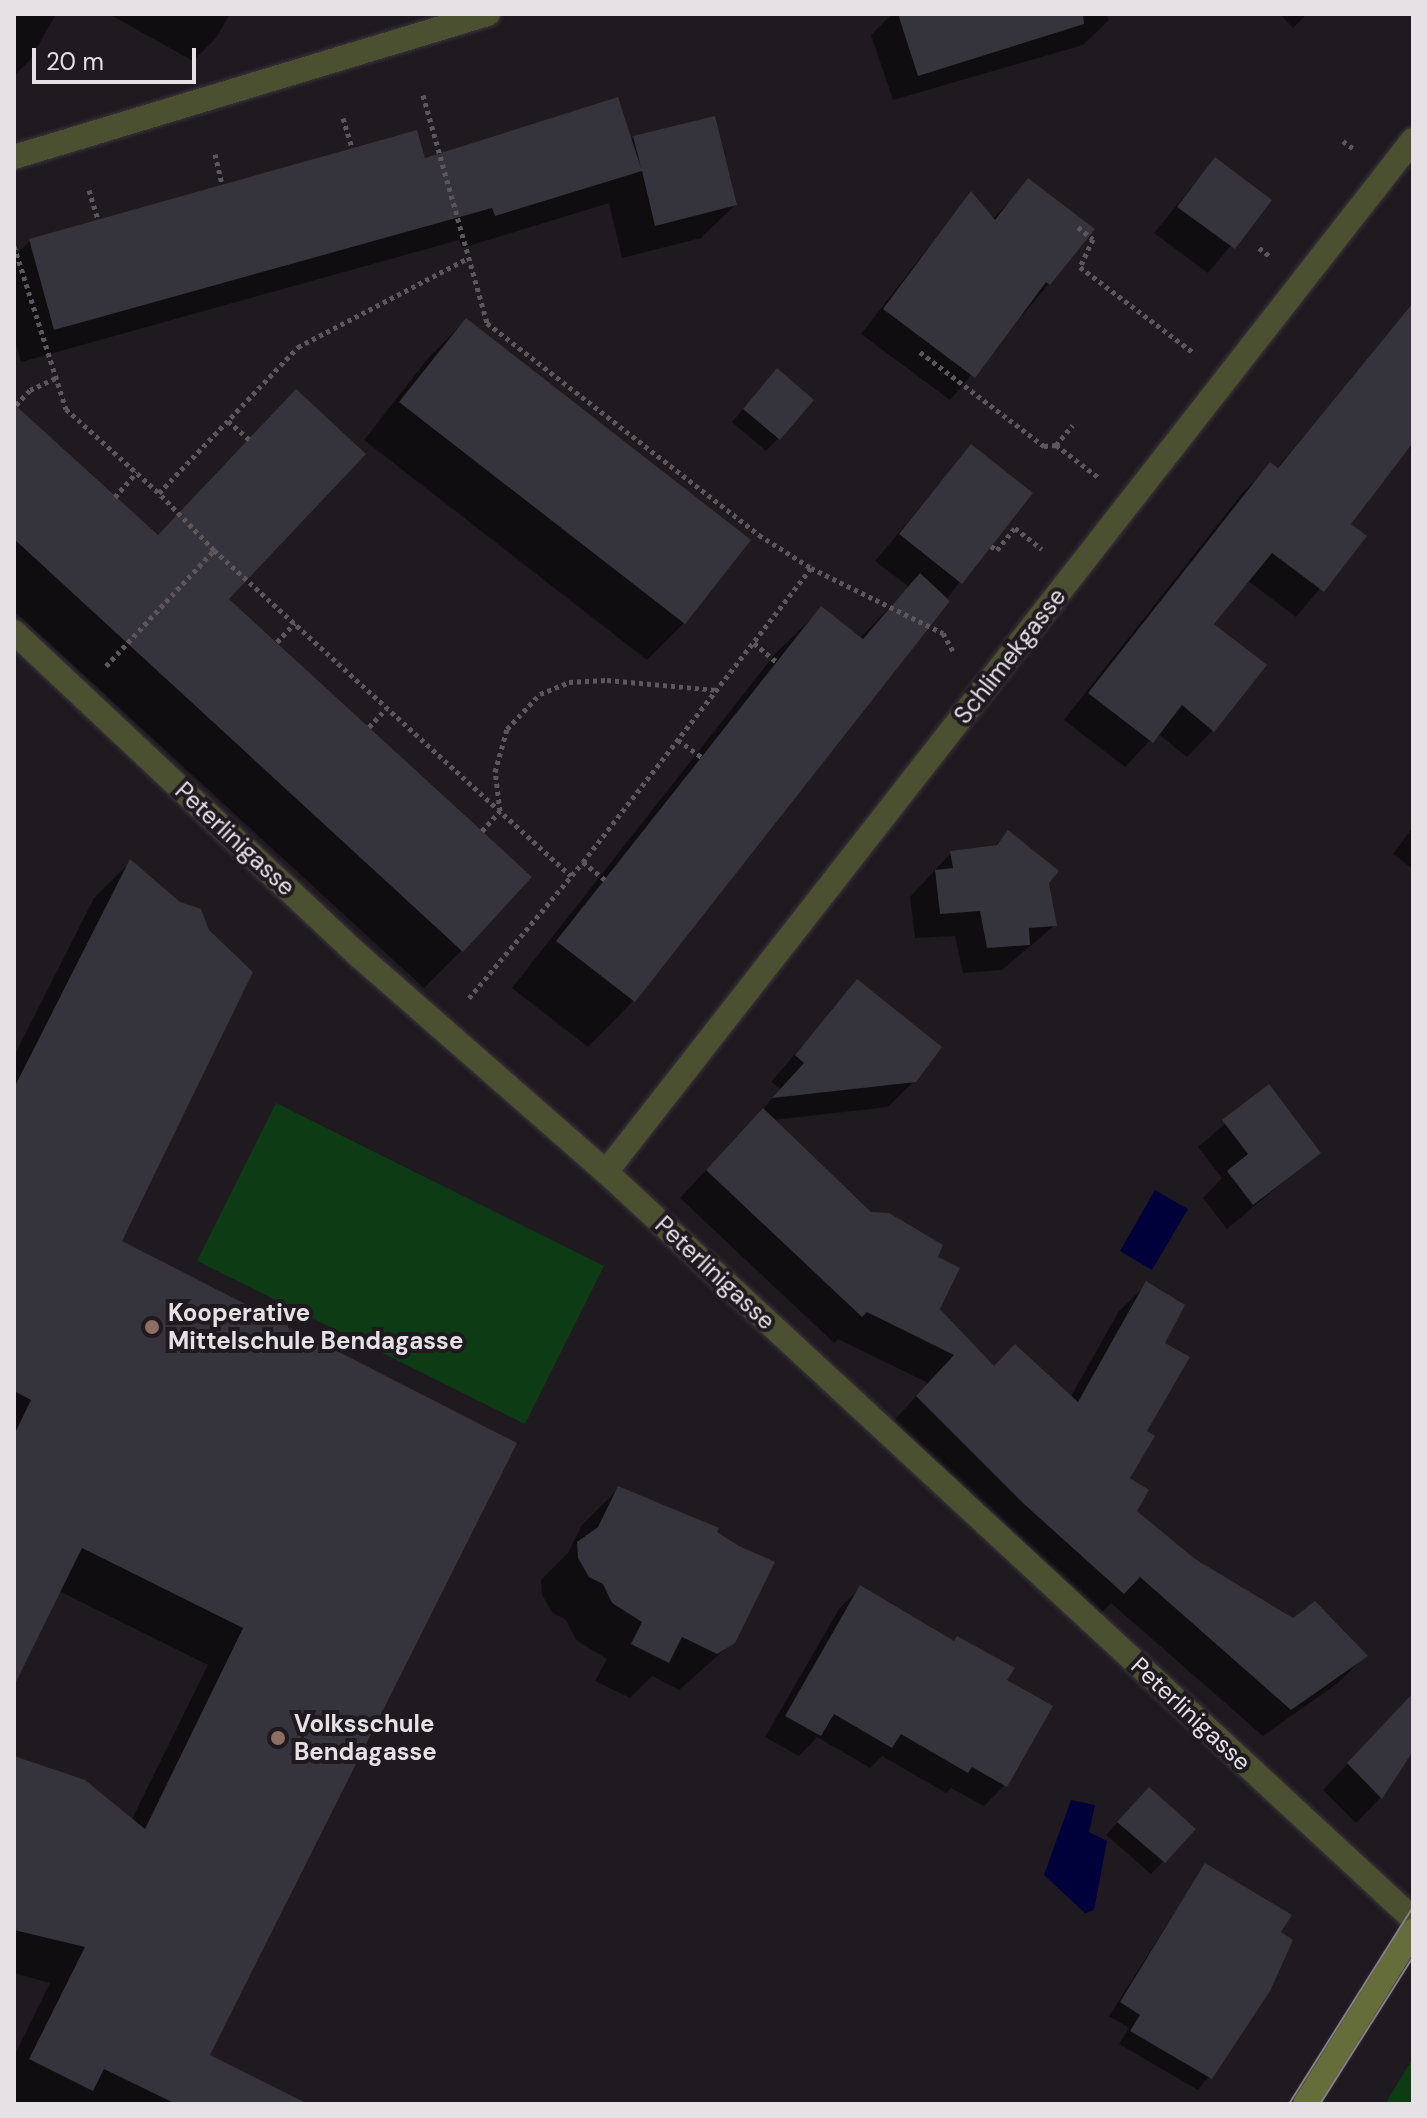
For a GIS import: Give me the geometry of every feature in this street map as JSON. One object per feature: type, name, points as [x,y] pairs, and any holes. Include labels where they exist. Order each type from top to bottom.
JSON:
[{"type":"main road","points":[[1305,2104],[1413,1931]]},
{"type":"street","points":[[14,157],[451,18],[488,14]]},
{"type":"street","name":"Schlimekgasse","points":[[606,1172],[1413,140]]},
{"type":"street","name":"Peterlinigasse","points":[[14,632],[443,1029],[606,1172],[1413,1919]]},
{"type":"path","points":[[423,95],[466,259],[487,323],[715,500],[811,568],[943,633],[953,651]]},
{"type":"path","points":[[343,118],[352,148]]},
{"type":"path","points":[[215,154],[222,185]]},
{"type":"path","points":[[89,190],[98,220]]},
{"type":"path","points":[[1078,227],[1093,239],[1080,267],[1183,346]]},
{"type":"path","points":[[14,246],[66,409],[137,472],[214,550],[571,876]]},
{"type":"path","points":[[159,493],[298,347],[466,259]]},
{"type":"path","points":[[499,344],[505,336]]},
{"type":"path","points":[[920,352],[1044,446],[1056,445],[1088,469]]},
{"type":"path","points":[[16,405],[30,390],[56,378]]},
{"type":"path","points":[[228,421],[249,439]]},
{"type":"path","points":[[1056,445],[1073,425]]},
{"type":"path","points":[[115,497],[137,472]]},
{"type":"path","points":[[709,507],[715,500]]},
{"type":"path","points":[[991,546],[997,550],[1015,528],[1031,541]]},
{"type":"path","points":[[105,667],[214,550]]},
{"type":"path","points":[[443,1029],[583,862],[811,568]]},
{"type":"path","points":[[277,642],[295,623]]},
{"type":"path","points":[[754,643],[777,662]]},
{"type":"path","points":[[482,831],[500,811],[498,750],[521,710],[540,694],[569,682],[607,680],[716,690]]},
{"type":"path","points":[[369,727],[387,708]]},
{"type":"path","points":[[678,740],[701,757]]},
{"type":"path","points":[[583,862],[605,880]]},
{"type":"green space","points":[[276,1103],[604,1266],[525,1424],[197,1261]]},
{"type":"green space","points":[[1413,2058],[1413,2104],[1385,2104]]},
{"type":"shaded area","points":[[1155,1190],[1188,1209],[1152,1270],[1120,1251]]},
{"type":"shaded area","points":[[1071,1800],[1095,1805],[1089,1832],[1107,1841],[1094,1910],[1085,1913],[1044,1875]]},
{"type":"building","points":[[898,14],[1083,14],[1084,24],[918,76]]},
{"type":"building","points":[[618,97],[641,168],[633,136],[715,116],[737,205],[655,226],[642,171],[495,216],[492,208],[54,330],[29,239],[417,130],[425,158]]},
{"type":"building","points":[[1215,157],[1272,200],[1235,249],[1177,207]]},
{"type":"building","points":[[1028,178],[1095,229],[1050,285],[1046,282],[975,378],[883,309],[971,191],[995,220]]},
{"type":"building","points":[[1413,303],[1413,443],[1351,524],[1367,536],[1324,592],[1272,553],[1214,624],[1267,665],[1214,732],[1182,705],[1153,743],[1088,693],[1270,462],[1278,468]]},
{"type":"building","points":[[466,318],[751,540],[685,624],[399,402]]},
{"type":"building","points":[[777,368],[814,400],[780,440],[743,409]]},
{"type":"building","points":[[296,389],[366,454],[229,599],[532,877],[463,952],[14,539],[14,404],[158,535]]},
{"type":"building","points":[[971,444],[1033,493],[962,584],[899,534]]},
{"type":"building","points":[[920,573],[950,601],[635,1002],[556,941],[821,606],[863,639]]},
{"type":"building","points":[[1008,830],[1059,871],[1049,883],[1057,926],[1029,928],[1030,945],[987,948],[980,911],[940,914],[935,870],[953,868],[950,851],[997,845]]},
{"type":"building","points":[[130,859],[180,902],[201,909],[209,930],[253,972],[122,1241],[517,1443],[210,2055],[308,2104],[176,2104],[104,2069],[93,2091],[29,2059],[85,1947],[14,1930],[14,1756],[85,1780],[145,1829],[243,1628],[82,1548],[14,1686],[14,1435],[31,1400],[14,1391],[14,1088]]},
{"type":"building","points":[[857,979],[942,1047],[916,1082],[772,1098],[804,1063],[795,1055]]},
{"type":"building","points":[[1269,1084],[1321,1153],[1253,1205],[1227,1171],[1248,1154],[1222,1120]]},
{"type":"building","points":[[763,1108],[871,1212],[889,1213],[943,1245],[938,1257],[960,1268],[940,1309],[994,1366],[1015,1344],[1078,1402],[1146,1281],[1185,1305],[1165,1343],[1190,1357],[1147,1431],[1155,1436],[1130,1478],[1149,1490],[1137,1511],[1195,1559],[1293,1618],[1315,1601],[1368,1656],[1291,1710],[1140,1577],[1124,1594],[1024,1504],[916,1396],[954,1355],[867,1312],[862,1317],[706,1170]]},
{"type":"building","points":[[618,1486],[719,1528],[717,1532],[739,1546],[775,1562],[735,1643],[717,1654],[682,1637],[669,1663],[631,1644],[642,1622],[612,1603],[603,1584],[589,1577],[578,1558],[577,1542],[598,1527]]},
{"type":"building","points":[[860,1585],[954,1641],[957,1636],[1015,1668],[1007,1680],[1053,1706],[1007,1787],[972,1767],[968,1773],[901,1734],[892,1748],[834,1714],[821,1736],[785,1716]]},
{"type":"building","points":[[1413,1693],[1413,1751],[1382,1799],[1347,1763]]},
{"type":"building","points":[[1149,1787],[1196,1829],[1165,1863],[1117,1822]]},
{"type":"building","points":[[1205,1863],[1292,1915],[1281,1932],[1293,1940],[1270,1991],[1212,2079],[1130,2031],[1140,2015],[1120,2002]]},
{"type":"tram line","points":[[1289,2104],[1413,1907]]},
{"type":"tram line","points":[[1320,2104],[1413,1957]]},
{"type":"place","name":"Kooperative Mittelschule Bendagasse","points":[[152,1327]]},
{"type":"place","name":"Volksschule Bendagasse","points":[[278,1738]]}]
